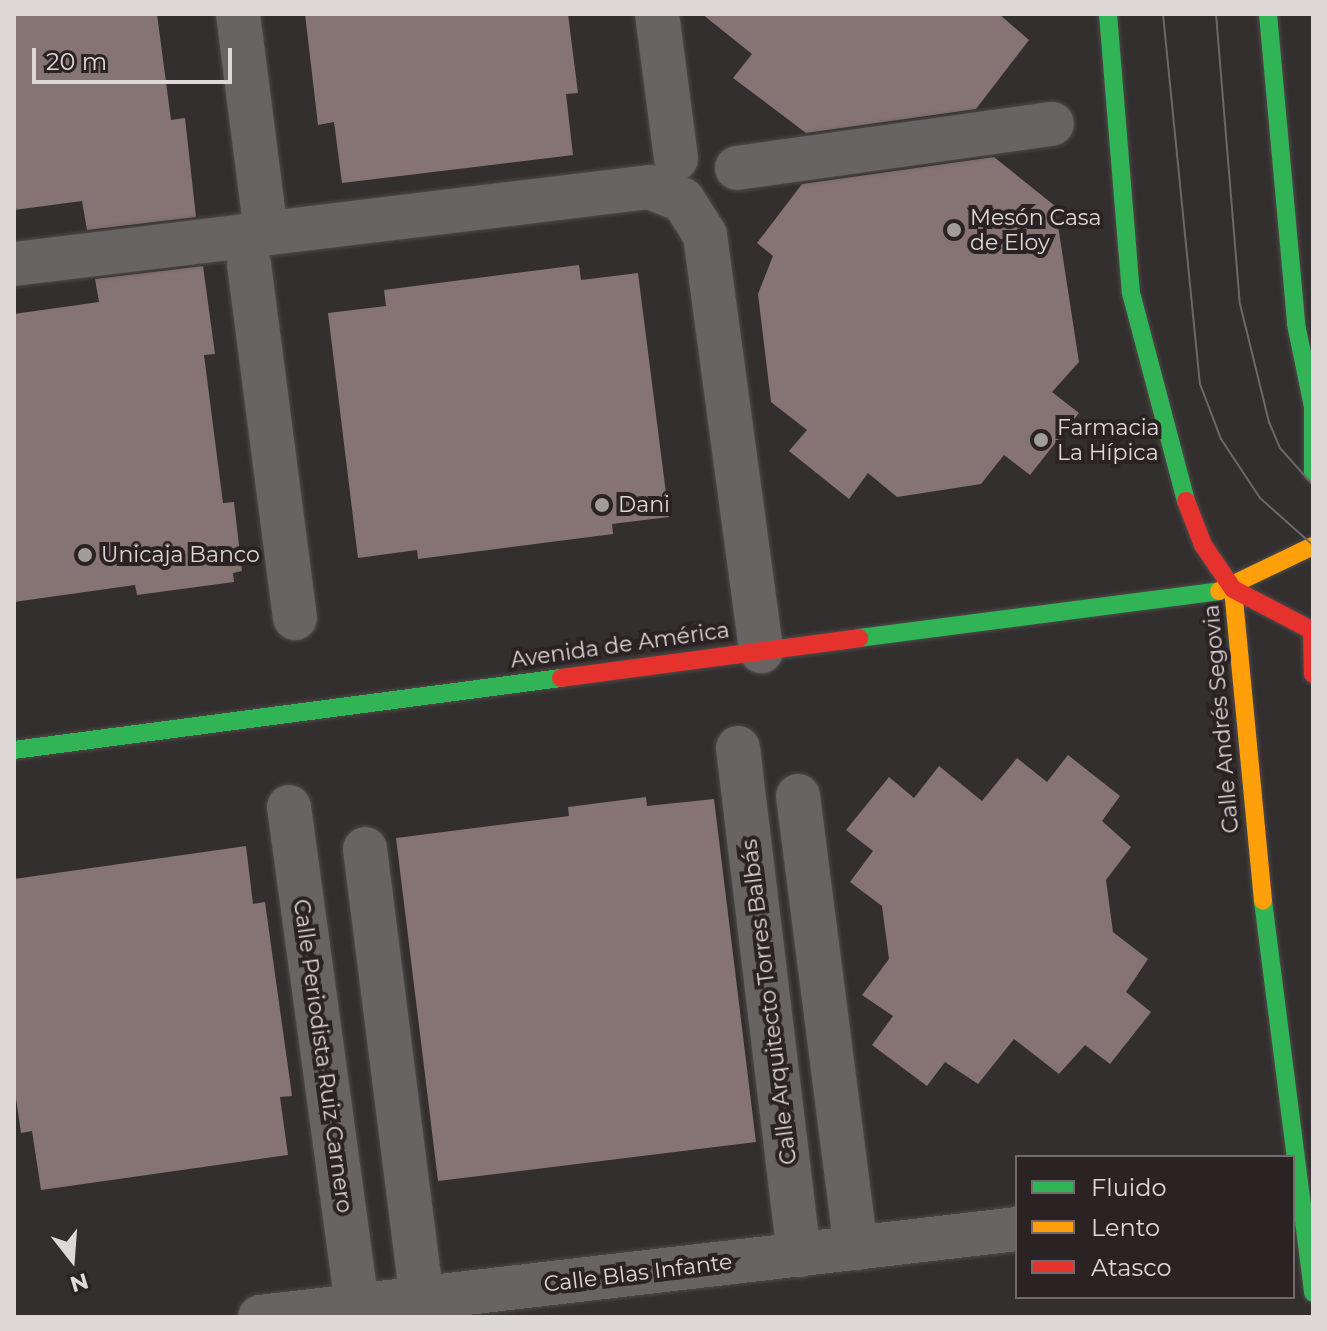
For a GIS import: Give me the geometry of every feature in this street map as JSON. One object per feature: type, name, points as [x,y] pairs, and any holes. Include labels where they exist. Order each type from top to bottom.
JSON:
[{"type":"main road","name":"Calle Andrés Segovia","points":[[1108,14],[1131,293],[1146,376],[1203,545],[1233,589],[1243,745],[1313,1293]]},
{"type":"main road","points":[[1268,14],[1296,324],[1313,407],[1313,473]]},
{"type":"main road","points":[[1233,589],[1313,546]]},
{"type":"main road","points":[[1233,589],[1313,629],[1313,674]]},
{"type":"main road","name":"Avenida de América","points":[[14,750],[1233,589]]},
{"type":"street","points":[[238,14],[263,210]]},
{"type":"street","points":[[657,14],[679,180],[705,235],[761,651]]},
{"type":"street","points":[[737,168],[1052,124]]},
{"type":"street","points":[[14,264],[649,187],[679,180]]},
{"type":"street","points":[[249,264],[295,618]]},
{"type":"street","name":"Calle Arquitecto Torres Balbás","points":[[738,748],[799,1255]]},
{"type":"street","points":[[798,796],[856,1248]]},
{"type":"street","name":"Calle Periodista Ruiz Carnero","points":[[289,807],[357,1305]]},
{"type":"street","points":[[365,849],[422,1298]]},
{"type":"street","name":"Calle Blas Infante","points":[[260,1317],[1015,1229]]},
{"type":"building","points":[[14,14],[157,14],[171,120],[185,118],[196,217],[87,230],[82,201],[14,210]]},
{"type":"building","points":[[305,14],[568,14],[578,93],[566,94],[573,155],[342,183],[334,122],[318,125]]},
{"type":"building","points":[[702,14],[999,14],[1029,40],[976,109],[806,133],[733,78],[752,54]]},
{"type":"building","points":[[994,157],[1055,206],[1079,362],[1052,392],[1079,413],[1030,475],[1004,455],[981,484],[897,497],[868,473],[849,499],[789,451],[807,430],[771,402],[758,294],[773,256],[757,243],[802,184]]},
{"type":"building","points":[[579,265],[581,280],[638,273],[669,517],[612,524],[613,534],[418,559],[417,550],[358,558],[328,313],[386,306],[384,290]]},
{"type":"building","points":[[203,266],[215,354],[204,355],[223,503],[234,502],[242,571],[233,573],[234,582],[137,595],[135,585],[14,602],[14,314],[99,302],[95,279]]},
{"type":"building","points":[[1068,755],[1120,796],[1102,821],[1131,847],[1106,880],[1113,932],[1148,959],[1126,992],[1151,1012],[1110,1064],[1085,1045],[1059,1074],[1014,1039],[978,1084],[945,1062],[927,1086],[872,1045],[893,1016],[862,995],[889,959],[882,906],[850,882],[873,851],[846,830],[889,777],[914,798],[939,766],[982,801],[1017,758],[1047,782]]},
{"type":"building","points":[[646,797],[647,806],[714,799],[756,1142],[438,1181],[396,838],[569,816],[568,807]]},
{"type":"building","points":[[246,846],[253,904],[265,902],[292,1096],[280,1097],[288,1155],[41,1190],[32,1131],[21,1133],[14,1084],[14,879]]},
{"type":"tram line","points":[[1163,14],[1200,384],[1221,439],[1260,498],[1313,545]]},
{"type":"tram line","points":[[1216,14],[1240,304],[1269,422],[1280,448],[1313,485]]},
{"type":"traffic: fast","points":[[1108,14],[1131,293],[1186,501]]},
{"type":"traffic: fast","points":[[1268,14],[1296,324],[1313,407],[1313,473]]},
{"type":"traffic: fast","points":[[859,638],[1219,591]]},
{"type":"traffic: fast","points":[[14,750],[561,678]]},
{"type":"traffic: fast","points":[[1263,901],[1313,1293]]},
{"type":"traffic: slow","points":[[1219,591],[1313,546]]},
{"type":"traffic: slow","points":[[1233,589],[1263,901]]},
{"type":"traffic: jam","points":[[1186,501],[1203,545],[1233,589],[1313,631]]},
{"type":"traffic: jam","points":[[1312,631],[1313,674]]},
{"type":"traffic: jam","points":[[561,678],[859,638]]},
{"type":"place","name":"Mesón Casa de Eloy","points":[[954,230]]},
{"type":"place","name":"Farmacia La Hípica","points":[[1041,440]]},
{"type":"place","name":"Dani","points":[[602,505]]},
{"type":"place","name":"Unicaja Banco","points":[[85,555]]}]
